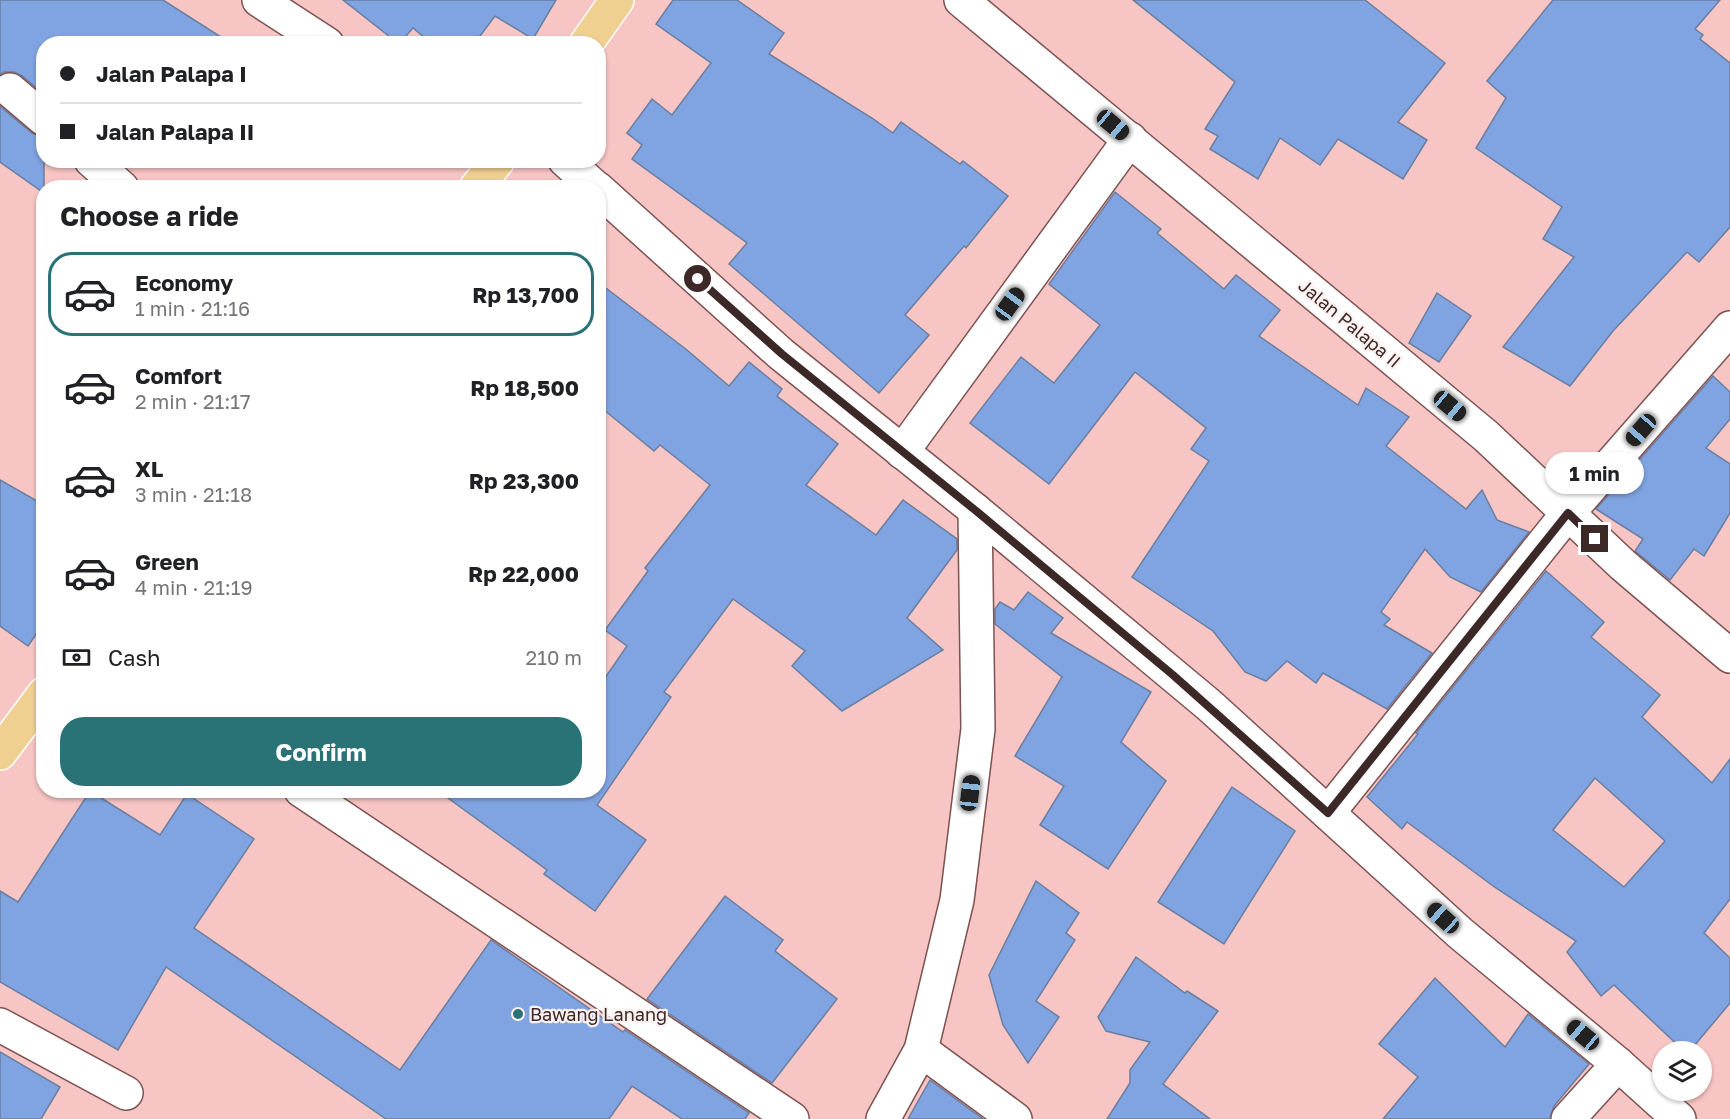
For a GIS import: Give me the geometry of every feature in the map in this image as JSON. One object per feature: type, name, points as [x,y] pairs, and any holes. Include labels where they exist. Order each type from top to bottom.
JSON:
[{"type":"main road","points":[[592,36],[617,0]]},
{"type":"main road","points":[[482,180],[492,168]]},
{"type":"main road","points":[[0,753],[36,705]]},
{"type":"street","points":[[259,0],[315,36]]},
{"type":"street","name":"Jalan Palapa II","points":[[962,0],[1486,436],[1623,565],[1730,656]]},
{"type":"street","points":[[10,90],[36,112]]},
{"type":"street","points":[[902,452],[1130,139]]},
{"type":"street","points":[[100,168],[113,180]]},
{"type":"street","points":[[574,168],[588,180]]},
{"type":"street","points":[[606,196],[782,354],[975,510],[1209,705],[1460,933],[1618,1064],[1679,1119]]},
{"type":"street","points":[[1328,813],[1568,513],[1730,328]]},
{"type":"street","points":[[884,1119],[921,1050],[957,900],[978,729],[975,510]]},
{"type":"street","points":[[313,798],[792,1119]]},
{"type":"street","points":[[0,1025],[126,1093]]},
{"type":"street","points":[[921,1050],[1015,1119]]},
{"type":"street","points":[[1568,1119],[1618,1064]]},
{"type":"building","points":[[0,0],[163,0],[219,36],[36,36],[36,87],[14,72],[4,72],[0,75]]},
{"type":"building","points":[[343,0],[556,0],[535,36],[528,36],[495,16],[480,36],[422,36],[413,28],[406,36],[389,36]]},
{"type":"building","points":[[673,0],[737,0],[784,33],[769,54],[893,133],[901,122],[960,164],[963,161],[1008,196],[966,248],[964,246],[905,315],[929,335],[879,393],[729,264],[747,243],[632,159],[642,145],[627,133],[652,99],[672,115],[711,63],[656,24]]},
{"type":"building","points":[[1133,0],[1365,0],[1445,63],[1398,122],[1427,140],[1403,179],[1338,139],[1320,165],[1280,138],[1258,179],[1210,149],[1218,136],[1205,129],[1235,82]]},
{"type":"building","points":[[1553,0],[1720,0],[1695,29],[1703,35],[1700,39],[1730,63],[1730,227],[1699,262],[1687,252],[1613,331],[1570,386],[1503,347],[1574,257],[1543,239],[1562,207],[1476,148],[1506,98],[1487,81]]},
{"type":"building","points":[[0,106],[36,134],[36,168],[44,168],[44,180],[36,180],[36,187],[0,162]]},
{"type":"building","points":[[1115,192],[1161,229],[1157,233],[1224,289],[1236,275],[1280,310],[1259,336],[1358,405],[1366,388],[1409,417],[1386,446],[1466,509],[1482,490],[1497,520],[1529,532],[1481,592],[1450,577],[1425,549],[1381,612],[1390,619],[1384,625],[1432,653],[1387,709],[1323,673],[1316,683],[1287,661],[1266,681],[1245,672],[1213,631],[1132,577],[1209,461],[1191,449],[1206,428],[1135,372],[1049,484],[970,423],[1021,357],[1054,383],[1100,325],[1049,284]]},
{"type":"building","points":[[606,288],[687,350],[729,386],[749,362],[782,389],[777,396],[838,444],[806,485],[876,535],[903,500],[957,539],[957,550],[907,618],[943,650],[842,711],[792,666],[805,651],[733,599],[664,692],[671,697],[606,792],[606,676],[627,646],[606,629],[648,571],[645,568],[710,485],[660,445],[654,451],[606,412]]},
{"type":"building","points":[[1437,293],[1471,316],[1439,362],[1409,343]]},
{"type":"building","points":[[1713,376],[1730,392],[1730,419],[1706,448],[1730,464],[1730,513],[1704,556],[1694,549],[1670,580],[1635,551],[1643,539],[1596,509]]},
{"type":"building","points":[[0,480],[36,500],[36,634],[28,646],[0,626]]},
{"type":"building","points":[[1546,571],[1604,622],[1591,637],[1660,695],[1642,717],[1712,783],[1730,759],[1730,899],[1704,933],[1730,958],[1730,1003],[1698,1041],[1673,1041],[1614,985],[1601,996],[1567,952],[1576,941],[1493,886],[1407,822],[1402,829],[1367,797],[1418,734],[1416,733]],"holes":[[[1595,778],[1665,841],[1624,887],[1553,830]]]},
{"type":"building","points":[[1028,592],[1063,618],[1051,633],[1151,692],[1121,742],[1166,781],[1108,869],[1040,825],[1064,786],[1015,756],[1062,677],[995,624],[995,609],[1000,602],[1014,610]]},
{"type":"building","points":[[1232,787],[1295,831],[1224,944],[1158,902]]},
{"type":"building","points":[[85,798],[101,798],[160,835],[184,798],[193,798],[254,839],[194,928],[400,1070],[491,940],[623,1032],[625,1030],[749,1113],[745,1119],[682,1119],[632,1086],[609,1119],[386,1119],[166,967],[118,1050],[0,982],[0,891],[18,902]]},
{"type":"building","points":[[448,798],[602,798],[597,805],[646,840],[595,911],[544,874],[547,870]]},
{"type":"building","points":[[1036,881],[1079,913],[1066,933],[1075,940],[1036,1001],[1059,1017],[1028,1063],[1003,1025],[989,975]]},
{"type":"building","points":[[725,896],[783,940],[775,951],[837,999],[772,1083],[647,999]]},
{"type":"building","points":[[1136,957],[1185,993],[1187,991],[1218,1011],[1163,1084],[1210,1119],[1107,1119],[1130,1083],[1130,1070],[1150,1042],[1106,1031],[1098,1017]]},
{"type":"building","points":[[1435,978],[1505,1047],[1528,1014],[1589,1064],[1554,1106],[1550,1119],[1383,1119],[1418,1077],[1379,1044]]},
{"type":"building","points":[[0,1052],[60,1087],[41,1119],[0,1119]]},
{"type":"building","points":[[930,1080],[983,1119],[908,1119]]},
{"type":"place","name":"Bawang Lanang","points":[[518,1014]]},
{"type":"route","points":[[698,279],[782,354],[975,510],[1209,705],[1328,813],[1568,513],[1595,539]]}]
